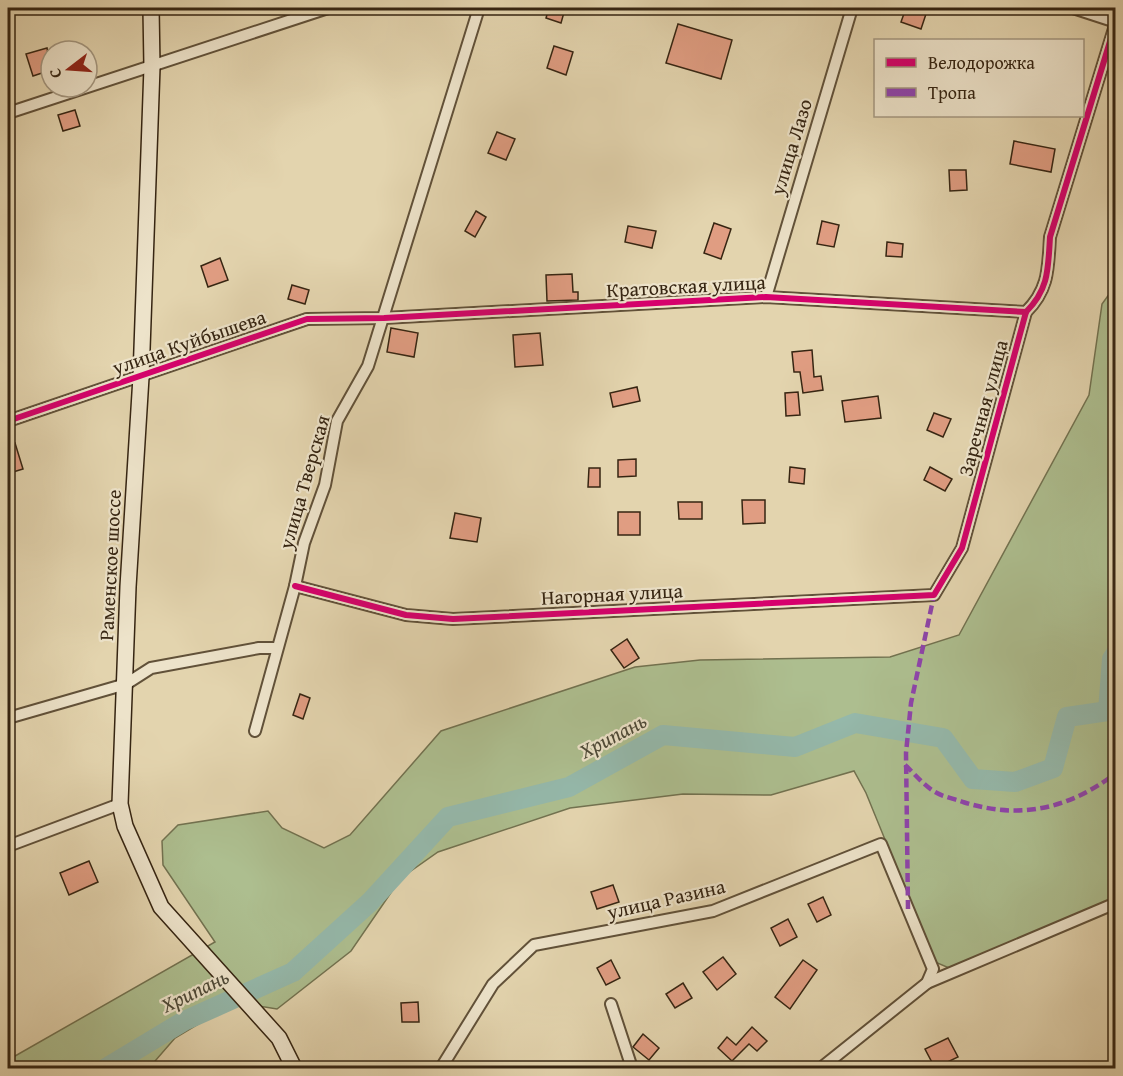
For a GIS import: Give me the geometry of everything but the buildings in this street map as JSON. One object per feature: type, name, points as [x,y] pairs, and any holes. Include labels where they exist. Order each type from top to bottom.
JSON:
[{"type":"main road","name":"Раменское шоссе","points":[[150,8],[152,67],[141,377],[120,804],[129,837],[161,907],[279,1038],[294,1068]]},
{"type":"street","points":[[8,113],[328,8]]},
{"type":"street","name":"улица Тверская","points":[[255,730],[295,586],[304,543],[325,485],[338,421],[368,366],[478,8]]},
{"type":"street","name":"улица Лазо","points":[[766,297],[852,8]]},
{"type":"street","points":[[1073,8],[1116,22]]},
{"type":"street","name":"Заречная улица","points":[[934,595],[962,548],[1026,312],[1039,298],[1048,270],[1050,237],[1116,22]]},
{"type":"street","name":"Кратовская улица","points":[[384,318],[766,297],[1026,312]]},
{"type":"street","name":"улица Куйбышева","points":[[8,421],[307,319],[384,318]]},
{"type":"street","name":"Нагорная улица","points":[[295,586],[406,615],[453,619],[934,595]]},
{"type":"street","points":[[8,718],[126,684],[151,668],[259,648],[277,648]]},
{"type":"street","points":[[8,846],[120,804]]},
{"type":"street","name":"улица Разина","points":[[441,1068],[494,984],[534,945],[713,911],[881,844],[933,969],[927,983]]},
{"type":"street","points":[[821,1068],[927,983],[1116,903]]},
{"type":"street","points":[[611,1004],[632,1068]]},
{"type":"green space","points":[[1115,286],[1115,899],[949,968],[935,962],[866,793],[854,771],[771,795],[683,794],[570,808],[438,852],[401,878],[351,951],[277,1009],[235,1002],[175,1038],[149,1068],[8,1068],[8,1060],[215,942],[163,865],[162,841],[178,825],[268,811],[282,828],[324,848],[350,835],[441,731],[635,667],[700,660],[890,657],[959,635],[1089,395],[1102,304]]},
{"type":"waterway","name":"Хрипань","points":[[106,1068],[184,1021],[293,972],[370,902],[448,817],[569,787],[663,735],[795,747],[855,723],[943,738],[973,779],[1015,782],[1053,768],[1067,717],[1108,711],[1112,659],[1116,653]]},
{"type":"marked path","points":[[908,909],[906,753],[911,703],[934,595]]},
{"type":"marked path","points":[[905,765],[928,787],[940,794],[963,802],[1004,810],[1043,808],[1062,803],[1116,773]]},
{"type":"cycle path","points":[[295,586],[406,615],[453,619],[934,595],[962,548],[1026,312],[1039,295],[1046,278],[1050,237],[1116,22]]},
{"type":"cycle path","points":[[8,421],[307,319],[384,318],[766,297],[1026,312]]}]
